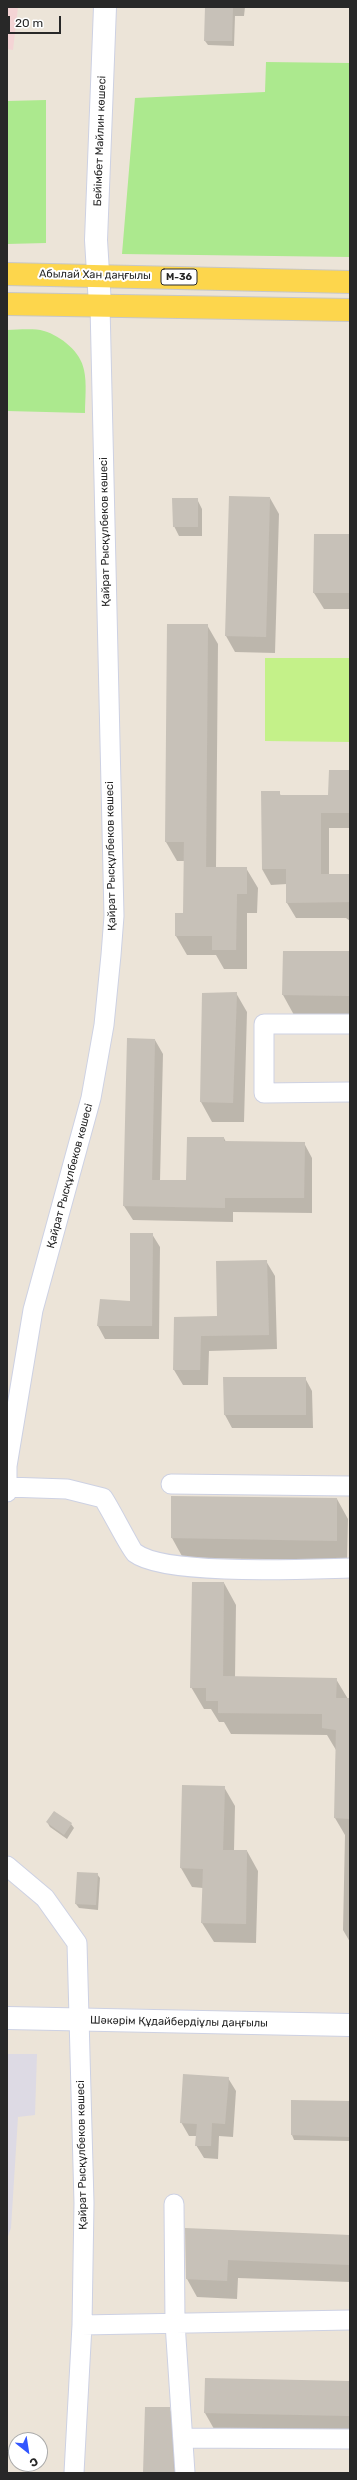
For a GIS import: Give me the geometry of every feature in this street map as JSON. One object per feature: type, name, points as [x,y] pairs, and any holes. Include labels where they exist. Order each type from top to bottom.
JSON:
[{"type":"main road","name":"Бейімбет Майлин көшесі","points":[[100,305],[96,240],[105,7]]},
{"type":"main road","name":"Абылай Хан даңғылы","points":[[7,274],[350,282]]},
{"type":"main road","points":[[7,304],[350,310]]},
{"type":"main road","name":"Шәкәрім Құдайбердіұлы даңғылы","points":[[7,2018],[350,2025]]},
{"type":"street","name":"Қайрат Рысқұлбеков көшесі","points":[[7,1492],[7,1466],[33,1310],[91,1098],[104,1025],[111,955],[114,916],[100,305]]},
{"type":"street","points":[[349,1028],[264,1024],[264,1093],[350,1092]]},
{"type":"street","points":[[171,1484],[350,1486]]},
{"type":"street","points":[[7,1487],[67,1489],[103,1498],[114,1513],[134,1553],[155,1563],[235,1569],[350,1568]]},
{"type":"street","name":"Қайрат Рысқұлбеков көшесі","points":[[7,1866],[45,1898],[77,1943],[84,2203],[82,2324],[74,2473]]},
{"type":"street","points":[[174,2204],[175,2323],[185,2473]]},
{"type":"street","points":[[82,2324],[350,2320]]},
{"type":"street","points":[[183,2438],[350,2439]]},
{"type":"shaded area","points":[[7,7],[18,7],[13,50],[7,49]]},
{"type":"shaded area","points":[[7,2054],[37,2054],[35,2115],[18,2117],[11,2228],[7,2239]]},
{"type":"green space","points":[[266,62],[350,63],[350,257],[122,254],[135,98],[265,92]]},
{"type":"green space","points":[[46,100],[46,243],[7,244],[7,101]]},
{"type":"green space","points":[[30,329],[44,331],[57,337],[75,351],[82,363],[85,375],[85,413],[7,411],[7,330]]},
{"type":"green space","points":[[265,658],[350,658],[350,742],[265,741]]},
{"type":"building","points":[[205,7],[233,7],[232,41],[204,41]]},
{"type":"building","points":[[229,496],[270,497],[266,637],[225,636]]},
{"type":"building","points":[[172,498],[198,498],[198,527],[173,527]]},
{"type":"building","points":[[314,534],[350,534],[350,593],[313,593]]},
{"type":"building","points":[[167,624],[208,624],[206,867],[247,867],[247,894],[237,894],[236,950],[212,950],[212,936],[175,936],[175,913],[183,913],[184,842],[165,842]]},
{"type":"building","points":[[329,770],[350,770],[350,813],[321,813],[321,874],[350,874],[350,902],[286,903],[286,869],[262,869],[261,791],[280,791],[280,795],[328,795]]},
{"type":"building","points":[[283,951],[350,951],[350,996],[282,995]]},
{"type":"building","points":[[237,992],[233,1103],[200,1102],[202,993]]},
{"type":"building","points":[[127,1038],[155,1039],[152,1180],[186,1180],[187,1137],[224,1137],[224,1141],[305,1142],[304,1198],[225,1198],[225,1208],[123,1206]]},
{"type":"building","points":[[130,1233],[153,1233],[152,1326],[97,1326],[100,1299],[130,1301]]},
{"type":"building","points":[[267,1260],[269,1335],[201,1336],[200,1370],[173,1370],[174,1317],[217,1316],[216,1261]]},
{"type":"building","points":[[223,1377],[306,1377],[306,1415],[224,1415]]},
{"type":"building","points":[[171,1496],[337,1498],[337,1541],[171,1538]]},
{"type":"building","points":[[192,1582],[224,1582],[223,1676],[337,1678],[336,1698],[350,1698],[350,1819],[334,1818],[336,1730],[322,1728],[322,1714],[218,1713],[218,1701],[206,1701],[206,1688],[190,1688]]},
{"type":"building","points":[[182,1785],[225,1786],[223,1850],[247,1850],[246,1924],[201,1923],[203,1869],[180,1868]]},
{"type":"building","points":[[54,1811],[72,1823],[64,1835],[46,1822]]},
{"type":"building","points":[[77,1872],[98,1873],[96,1905],[75,1904]]},
{"type":"building","points":[[183,2074],[229,2077],[225,2124],[212,2123],[211,2146],[195,2146],[197,2124],[180,2123]]},
{"type":"building","points":[[291,2100],[350,2101],[350,2137],[291,2135]]},
{"type":"building","points":[[185,2228],[350,2235],[350,2265],[228,2260],[227,2281],[186,2279]]},
{"type":"building","points":[[205,2378],[350,2381],[350,2416],[204,2413]]},
{"type":"building","points":[[145,2407],[170,2407],[174,2473],[143,2473]]}]
